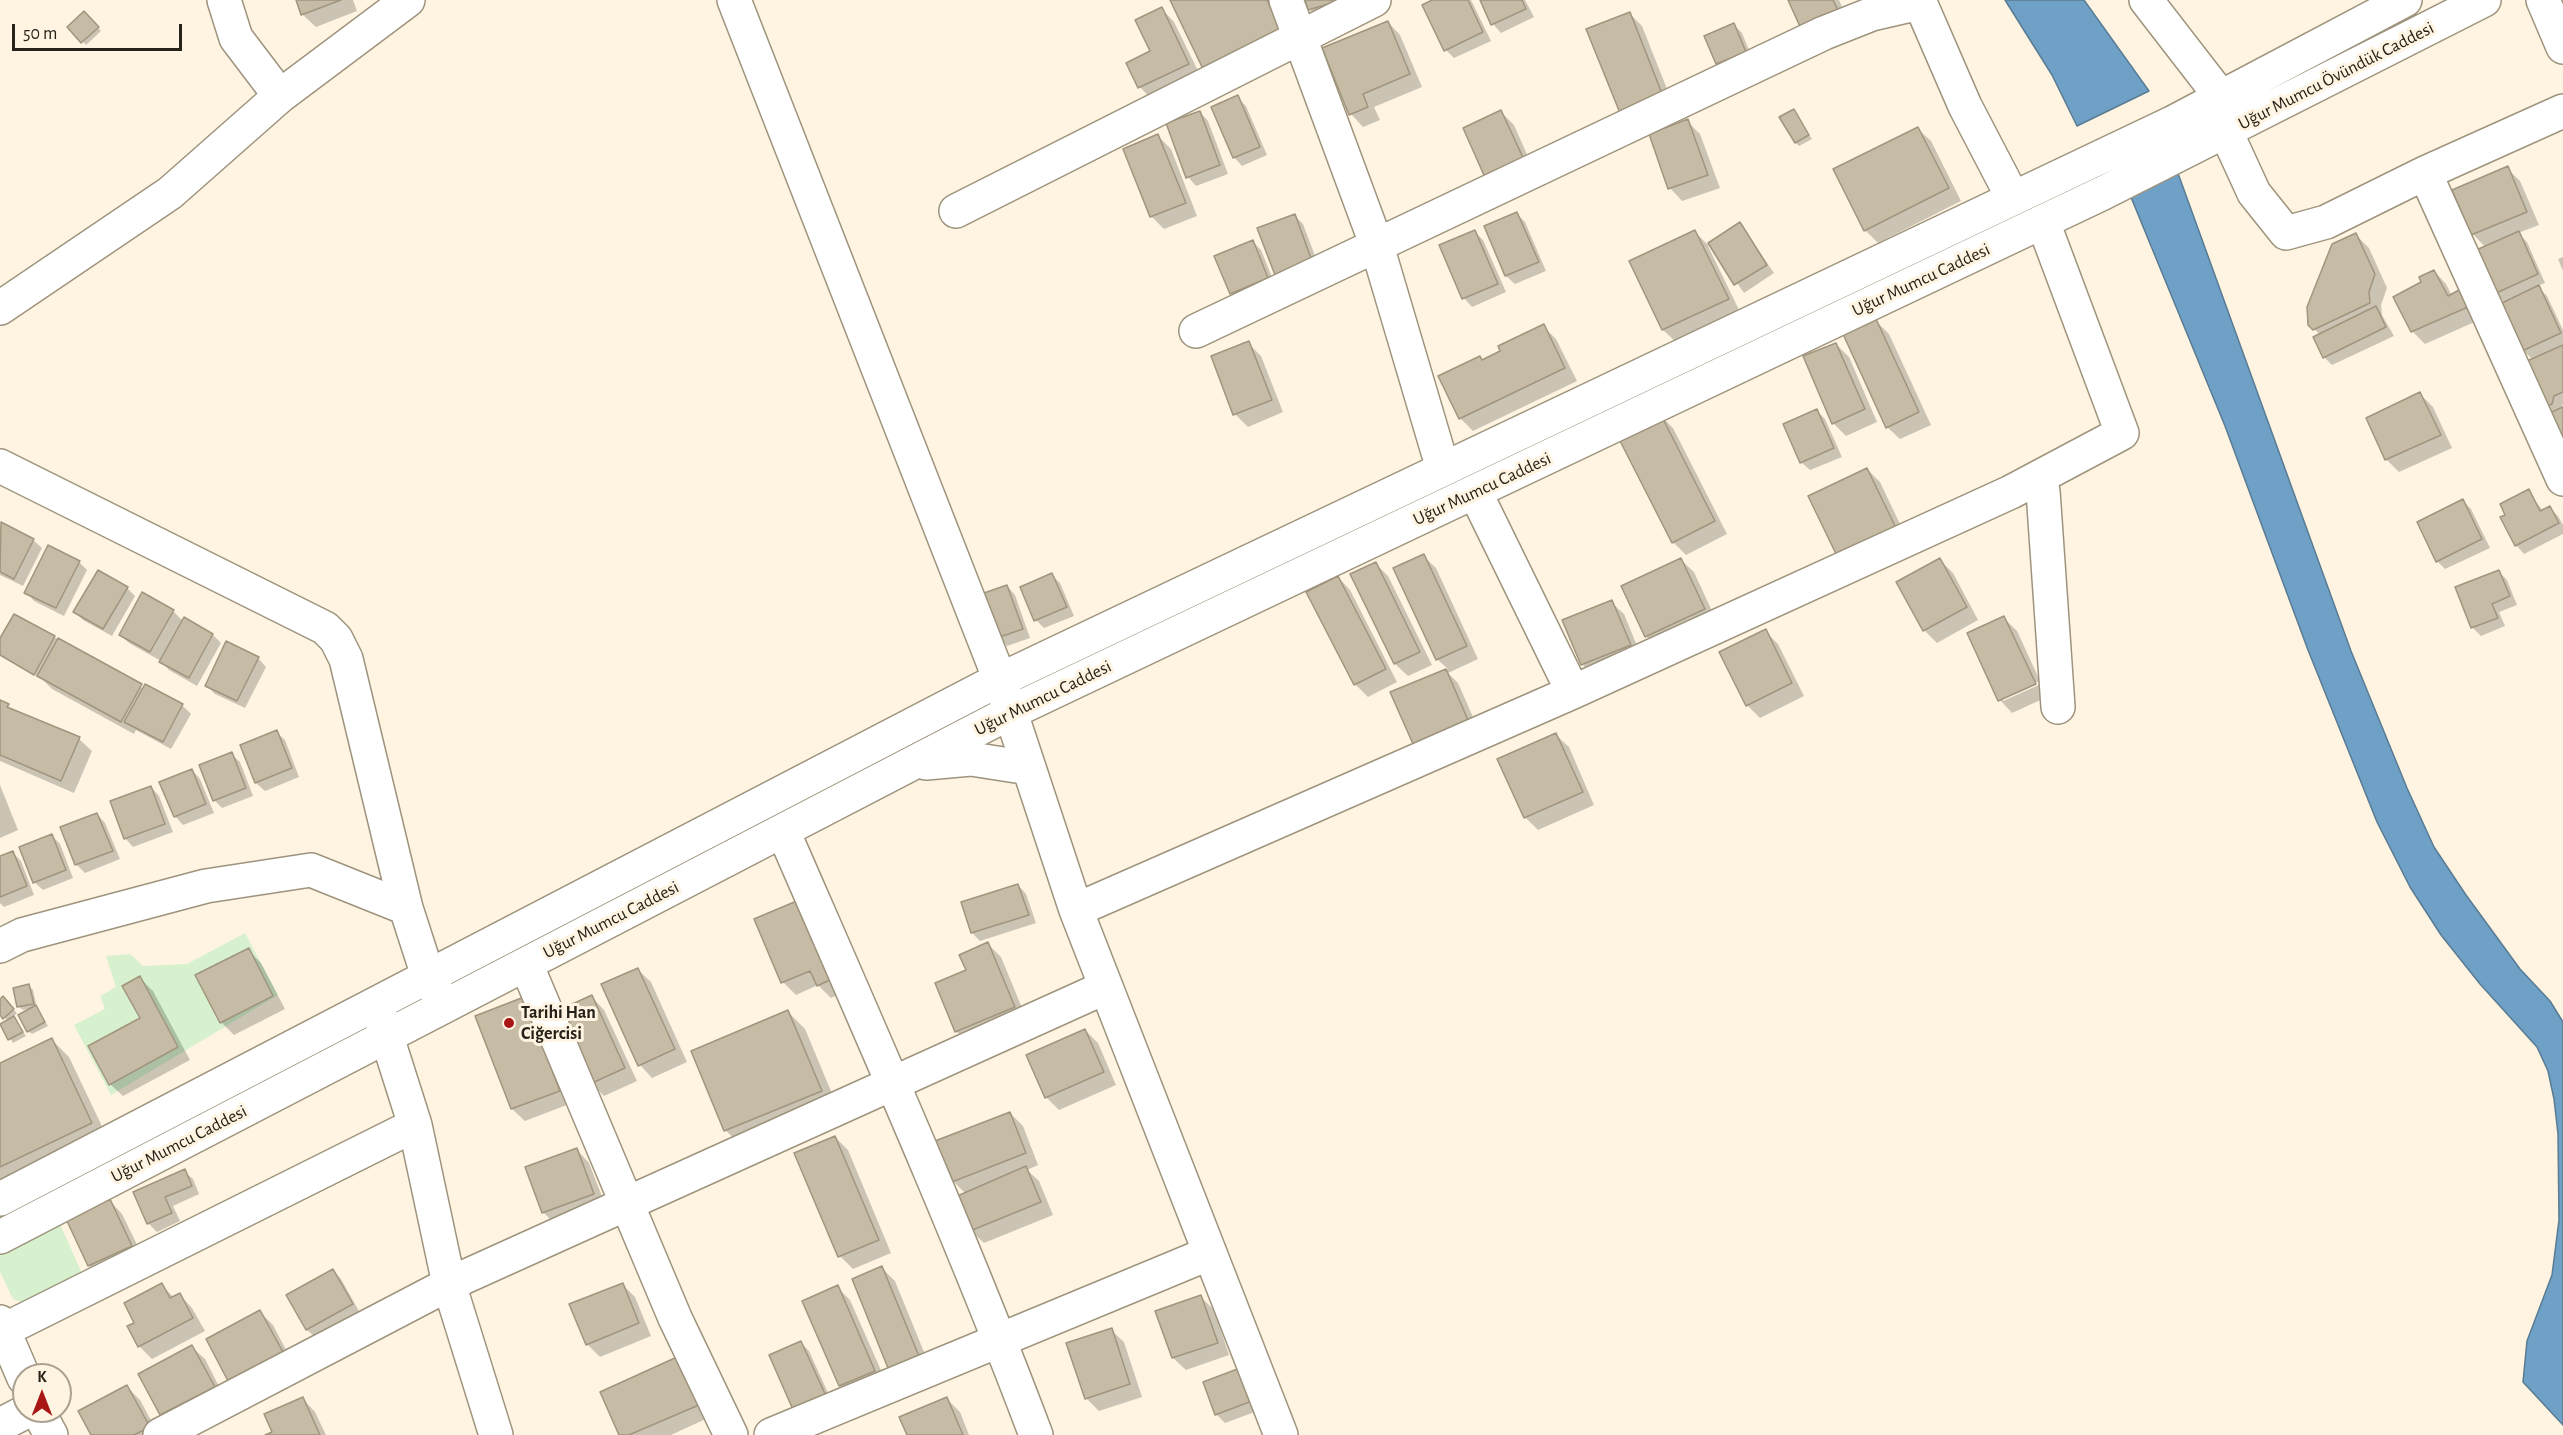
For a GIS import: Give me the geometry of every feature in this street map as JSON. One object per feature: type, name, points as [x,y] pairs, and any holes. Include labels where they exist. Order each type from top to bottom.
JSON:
[{"type":"street","points":[[224,0],[236,38],[280,96]]},
{"type":"street","points":[[0,308],[170,193],[280,96],[408,0]]},
{"type":"street","points":[[734,0],[1000,680],[1076,910],[1281,1435]]},
{"type":"street","points":[[1286,0],[1377,246],[1443,470]]},
{"type":"street","points":[[956,211],[1374,0]]},
{"type":"street","points":[[2146,0],[2221,97]]},
{"type":"street","name":"Uğur Mumcu Övündük Caddesi","points":[[2088,163],[2172,123],[2404,0]]},
{"type":"street","name":"Uğur Mumcu Övündük Caddesi","points":[[2103,193],[2484,0]]},
{"type":"street","points":[[2543,0],[2563,47]]},
{"type":"street","points":[[1196,331],[1824,33],[1872,14],[1919,1],[1965,106],[2013,198]]},
{"type":"street","points":[[2226,132],[2254,193],[2286,233],[2326,222],[2425,173],[2563,111]]},
{"type":"street","name":"Uğur Mumcu Caddesi","points":[[0,1199],[1000,680],[2088,163]]},
{"type":"street","points":[[2425,173],[2563,479]]},
{"type":"street","name":"Uğur Mumcu Caddesi","points":[[0,1237],[1011,712],[2103,193]]},
{"type":"street","points":[[1076,910],[1573,692],[2038,478],[2122,433],[2043,222]]},
{"type":"street","points":[[0,466],[325,628],[336,639],[346,659],[406,908],[428,976],[444,1006]]},
{"type":"street","points":[[2038,478],[2043,491],[2058,707]]},
{"type":"street","points":[[1474,492],[1573,692]]},
{"type":"street","points":[[912,764],[971,759],[1029,768]]},
{"type":"street","points":[[783,831],[893,1083],[1000,1339],[1036,1435]]},
{"type":"street","points":[[0,946],[22,935],[206,886],[311,870],[406,908]]},
{"type":"street","points":[[526,964],[675,1318],[731,1435]]},
{"type":"street","points":[[160,1435],[449,1284],[1106,987]]},
{"type":"street","points":[[375,1004],[388,1035],[416,1125],[449,1284],[496,1435]]},
{"type":"street","points":[[18,1363],[2,1326],[416,1125]]},
{"type":"street","points":[[771,1435],[1210,1253]]},
{"type":"green space","points":[[245,933],[278,995],[111,1095],[74,1025],[105,1009],[100,996],[116,987],[106,956],[130,954],[143,966],[187,964]]},
{"type":"green space","points":[[56,1215],[85,1280],[32,1306],[13,1299],[0,1272],[0,1244]]},
{"type":"water","points":[[2005,0],[2084,0],[2149,91],[2077,126],[2052,75]]},
{"type":"water","points":[[2175,165],[2351,651],[2407,788],[2434,847],[2466,895],[2520,969],[2550,1001],[2563,1022],[2563,1425],[2523,1382],[2527,1341],[2552,1275],[2559,1220],[2558,1134],[2548,1071],[2537,1047],[2480,984],[2441,935],[2410,887],[2377,822],[2308,650],[2225,426],[2128,190]]},
{"type":"building","points":[[296,0],[341,0],[301,15]]},
{"type":"building","points":[[1170,0],[1267,0],[1282,32],[1203,69]]},
{"type":"building","points":[[1305,0],[1342,0],[1308,10]]},
{"type":"building","points":[[1432,0],[1468,0],[1483,32],[1444,51],[1422,5]]},
{"type":"building","points":[[1480,0],[1522,0],[1526,9],[1491,25]]},
{"type":"building","points":[[1788,0],[1833,0],[1840,14],[1802,31]]},
{"type":"building","points":[[1162,7],[1189,64],[1138,88],[1126,63],[1150,51],[1135,20]]},
{"type":"building","points":[[84,11],[99,27],[81,43],[67,27]]},
{"type":"building","points":[[1630,12],[1663,96],[1620,113],[1586,29]]},
{"type":"building","points":[[1388,21],[1410,74],[1363,94],[1368,107],[1349,115],[1322,48]]},
{"type":"building","points":[[1734,23],[1746,52],[1716,64],[1704,36]]},
{"type":"building","points":[[1238,95],[1260,147],[1233,158],[1211,107]]},
{"type":"building","points":[[1794,109],[1809,135],[1795,143],[1779,117]]},
{"type":"building","points":[[1501,110],[1526,164],[1487,182],[1463,128]]},
{"type":"building","points":[[1200,111],[1220,165],[1186,178],[1166,123]]},
{"type":"building","points":[[1688,119],[1708,175],[1668,189],[1649,134]]},
{"type":"building","points":[[1918,127],[1949,188],[1864,231],[1833,169]]},
{"type":"building","points":[[1158,134],[1186,203],[1150,217],[1123,149]]},
{"type":"building","points":[[2508,166],[2527,212],[2471,235],[2452,190]]},
{"type":"building","points":[[1517,212],[1539,262],[1505,276],[1484,226]]},
{"type":"building","points":[[1295,214],[1312,261],[1275,275],[1257,228]]},
{"type":"building","points":[[1740,222],[1767,265],[1734,285],[1708,243]]},
{"type":"building","points":[[1475,230],[1498,284],[1462,299],[1439,245]]},
{"type":"building","points":[[1695,230],[1729,299],[1662,330],[1629,261]]},
{"type":"building","points":[[2519,231],[2538,274],[2494,294],[2474,251]]},
{"type":"building","points":[[2356,233],[2375,274],[2369,292],[2370,303],[2313,330],[2308,325],[2307,307],[2332,244]]},
{"type":"building","points":[[1253,240],[1268,278],[1230,294],[1214,256]]},
{"type":"building","points":[[2434,270],[2448,296],[2459,290],[2468,307],[2411,332],[2393,297],[2421,282],[2419,277]]},
{"type":"building","points":[[2539,285],[2561,333],[2522,351],[2500,304]]},
{"type":"building","points":[[2376,306],[2386,327],[2323,358],[2313,337]]},
{"type":"building","points":[[1876,319],[1919,412],[1886,428],[1843,334]]},
{"type":"building","points":[[1544,324],[1565,368],[1459,419],[1438,376],[1480,356],[1482,360],[1500,351],[1498,346]]},
{"type":"building","points":[[1249,341],[1272,400],[1233,415],[1211,356]]},
{"type":"building","points":[[1836,343],[1865,409],[1832,424],[1803,356]]},
{"type":"building","points":[[2563,345],[2563,392],[2554,396],[2552,404],[2541,409],[2527,361]]},
{"type":"building","points":[[2420,392],[2441,435],[2385,460],[2366,418]]},
{"type":"building","points":[[2563,407],[2563,457],[2543,416]]},
{"type":"building","points":[[1817,409],[1834,448],[1800,463],[1783,424]]},
{"type":"building","points":[[1660,413],[1715,521],[1672,543],[1617,435]]},
{"type":"building","points":[[1867,468],[1896,528],[1837,556],[1808,496]]},
{"type":"building","points":[[2529,489],[2540,511],[2550,506],[2559,523],[2515,546],[2500,517],[2505,515],[2500,504]]},
{"type":"building","points":[[2463,499],[2482,539],[2436,562],[2417,522]]},
{"type":"building","points":[[1,522],[34,539],[14,579],[0,572]]},
{"type":"building","points":[[48,545],[80,561],[56,608],[24,593]]},
{"type":"building","points":[[1424,554],[1467,646],[1436,660],[1393,568]]},
{"type":"building","points":[[1681,558],[1705,609],[1645,637],[1621,586]]},
{"type":"building","points":[[1940,558],[1967,607],[1923,631],[1896,582]]},
{"type":"building","points":[[1376,562],[1420,652],[1394,664],[1350,574]]},
{"type":"building","points":[[98,570],[128,587],[103,629],[73,612]]},
{"type":"building","points":[[2499,570],[2510,596],[2492,604],[2498,618],[2471,628],[2455,587]]},
{"type":"building","points":[[1052,573],[1067,607],[1034,621],[1020,587]]},
{"type":"building","points":[[1338,576],[1386,669],[1354,685],[1306,592]]},
{"type":"building","points":[[1007,585],[1023,629],[997,638],[981,594]]},
{"type":"building","points":[[142,592],[174,610],[150,652],[119,635]]},
{"type":"building","points":[[1612,600],[1631,645],[1581,665],[1562,620]]},
{"type":"building","points":[[14,614],[55,636],[34,675],[0,655],[0,638]]},
{"type":"building","points":[[2004,616],[2036,684],[1998,701],[1967,633]]},
{"type":"building","points":[[184,617],[213,634],[189,678],[159,662]]},
{"type":"building","points":[[1766,629],[1792,683],[1746,706],[1719,652]]},
{"type":"building","points":[[58,638],[142,684],[121,722],[37,676]]},
{"type":"building","points":[[226,641],[259,657],[237,701],[205,686]]},
{"type":"building","points":[[1446,669],[1468,720],[1413,744],[1390,692]]},
{"type":"building","points":[[145,684],[183,704],[163,742],[124,722]]},
{"type":"building","points":[[0,700],[9,704],[7,707],[80,737],[61,781],[0,755]]},
{"type":"building","points":[[277,730],[292,768],[255,783],[240,745]]},
{"type":"building","points":[[1556,733],[1583,792],[1524,818],[1497,759]]},
{"type":"building","points":[[232,752],[246,788],[213,801],[199,765]]},
{"type":"building","points":[[192,769],[206,804],[174,817],[159,782]]},
{"type":"building","points":[[151,786],[165,824],[124,839],[110,801]]},
{"type":"building","points":[[97,813],[113,851],[75,865],[60,827]]},
{"type":"building","points":[[52,834],[66,870],[33,883],[19,847]]},
{"type":"building","points":[[13,851],[27,886],[0,897],[0,856]]},
{"type":"building","points":[[1018,884],[1029,915],[971,933],[961,902]]},
{"type":"building","points":[[799,900],[832,979],[817,986],[810,971],[781,983],[754,919]]},
{"type":"building","points":[[988,942],[1015,1007],[955,1032],[935,983],[966,970],[959,955]]},
{"type":"building","points":[[249,948],[273,996],[220,1023],[195,975]]},
{"type":"building","points":[[638,968],[675,1049],[638,1066],[601,984]]},
{"type":"building","points":[[140,976],[178,1047],[109,1085],[88,1046],[140,1018],[122,986]]},
{"type":"building","points":[[29,984],[34,1004],[17,1007],[13,988]]},
{"type":"building","points":[[592,995],[625,1068],[590,1084],[557,1011]]},
{"type":"building","points":[[3,996],[14,1009],[3,1019],[0,1015],[0,999]]},
{"type":"building","points":[[524,997],[560,1091],[511,1109],[475,1016]]},
{"type":"building","points":[[36,1005],[45,1022],[27,1032],[18,1015]]},
{"type":"building","points":[[788,1010],[822,1091],[724,1131],[691,1051]]},
{"type":"building","points":[[14,1016],[23,1032],[8,1040],[0,1024]]},
{"type":"building","points":[[1085,1029],[1104,1072],[1045,1098],[1026,1055]]},
{"type":"building","points":[[52,1038],[92,1123],[0,1167],[0,1063]]},
{"type":"building","points":[[1010,1112],[1026,1153],[952,1182],[935,1141]]},
{"type":"building","points":[[835,1136],[879,1240],[838,1257],[794,1153]]},
{"type":"building","points":[[577,1148],[594,1194],[542,1213],[525,1167]]},
{"type":"building","points":[[1026,1166],[1041,1202],[970,1231],[955,1197]]},
{"type":"building","points":[[185,1169],[192,1186],[165,1197],[172,1213],[147,1224],[133,1192]]},
{"type":"building","points":[[110,1199],[132,1246],[88,1266],[66,1219]]},
{"type":"building","points":[[882,1266],[921,1361],[890,1373],[852,1279]]},
{"type":"building","points":[[333,1269],[353,1304],[306,1330],[286,1295]]},
{"type":"building","points":[[162,1283],[170,1298],[180,1293],[193,1318],[138,1347],[127,1326],[134,1323],[124,1303]]},
{"type":"building","points":[[623,1283],[639,1323],[586,1345],[569,1304]]},
{"type":"building","points":[[838,1285],[875,1371],[839,1386],[802,1301]]},
{"type":"building","points":[[1201,1295],[1218,1343],[1172,1358],[1155,1311]]},
{"type":"building","points":[[260,1310],[283,1352],[228,1381],[206,1339]]},
{"type":"building","points":[[1112,1328],[1130,1384],[1085,1399],[1066,1343]]},
{"type":"building","points":[[801,1341],[827,1398],[794,1412],[769,1355]]},
{"type":"building","points":[[192,1345],[215,1387],[160,1415],[138,1374]]},
{"type":"building","points":[[677,1357],[699,1405],[629,1435],[619,1435],[600,1392]]},
{"type":"building","points":[[1248,1365],[1260,1398],[1215,1415],[1203,1382]]},
{"type":"building","points":[[127,1385],[150,1427],[134,1435],[91,1435],[78,1411]]},
{"type":"building","points":[[303,1397],[320,1435],[265,1435],[272,1432],[264,1414]]},
{"type":"building","points":[[947,1397],[963,1435],[907,1435],[899,1417]]},
{"type":"place","name":"Tarihi Han Ciğercisi","points":[[509,1023]]}]
